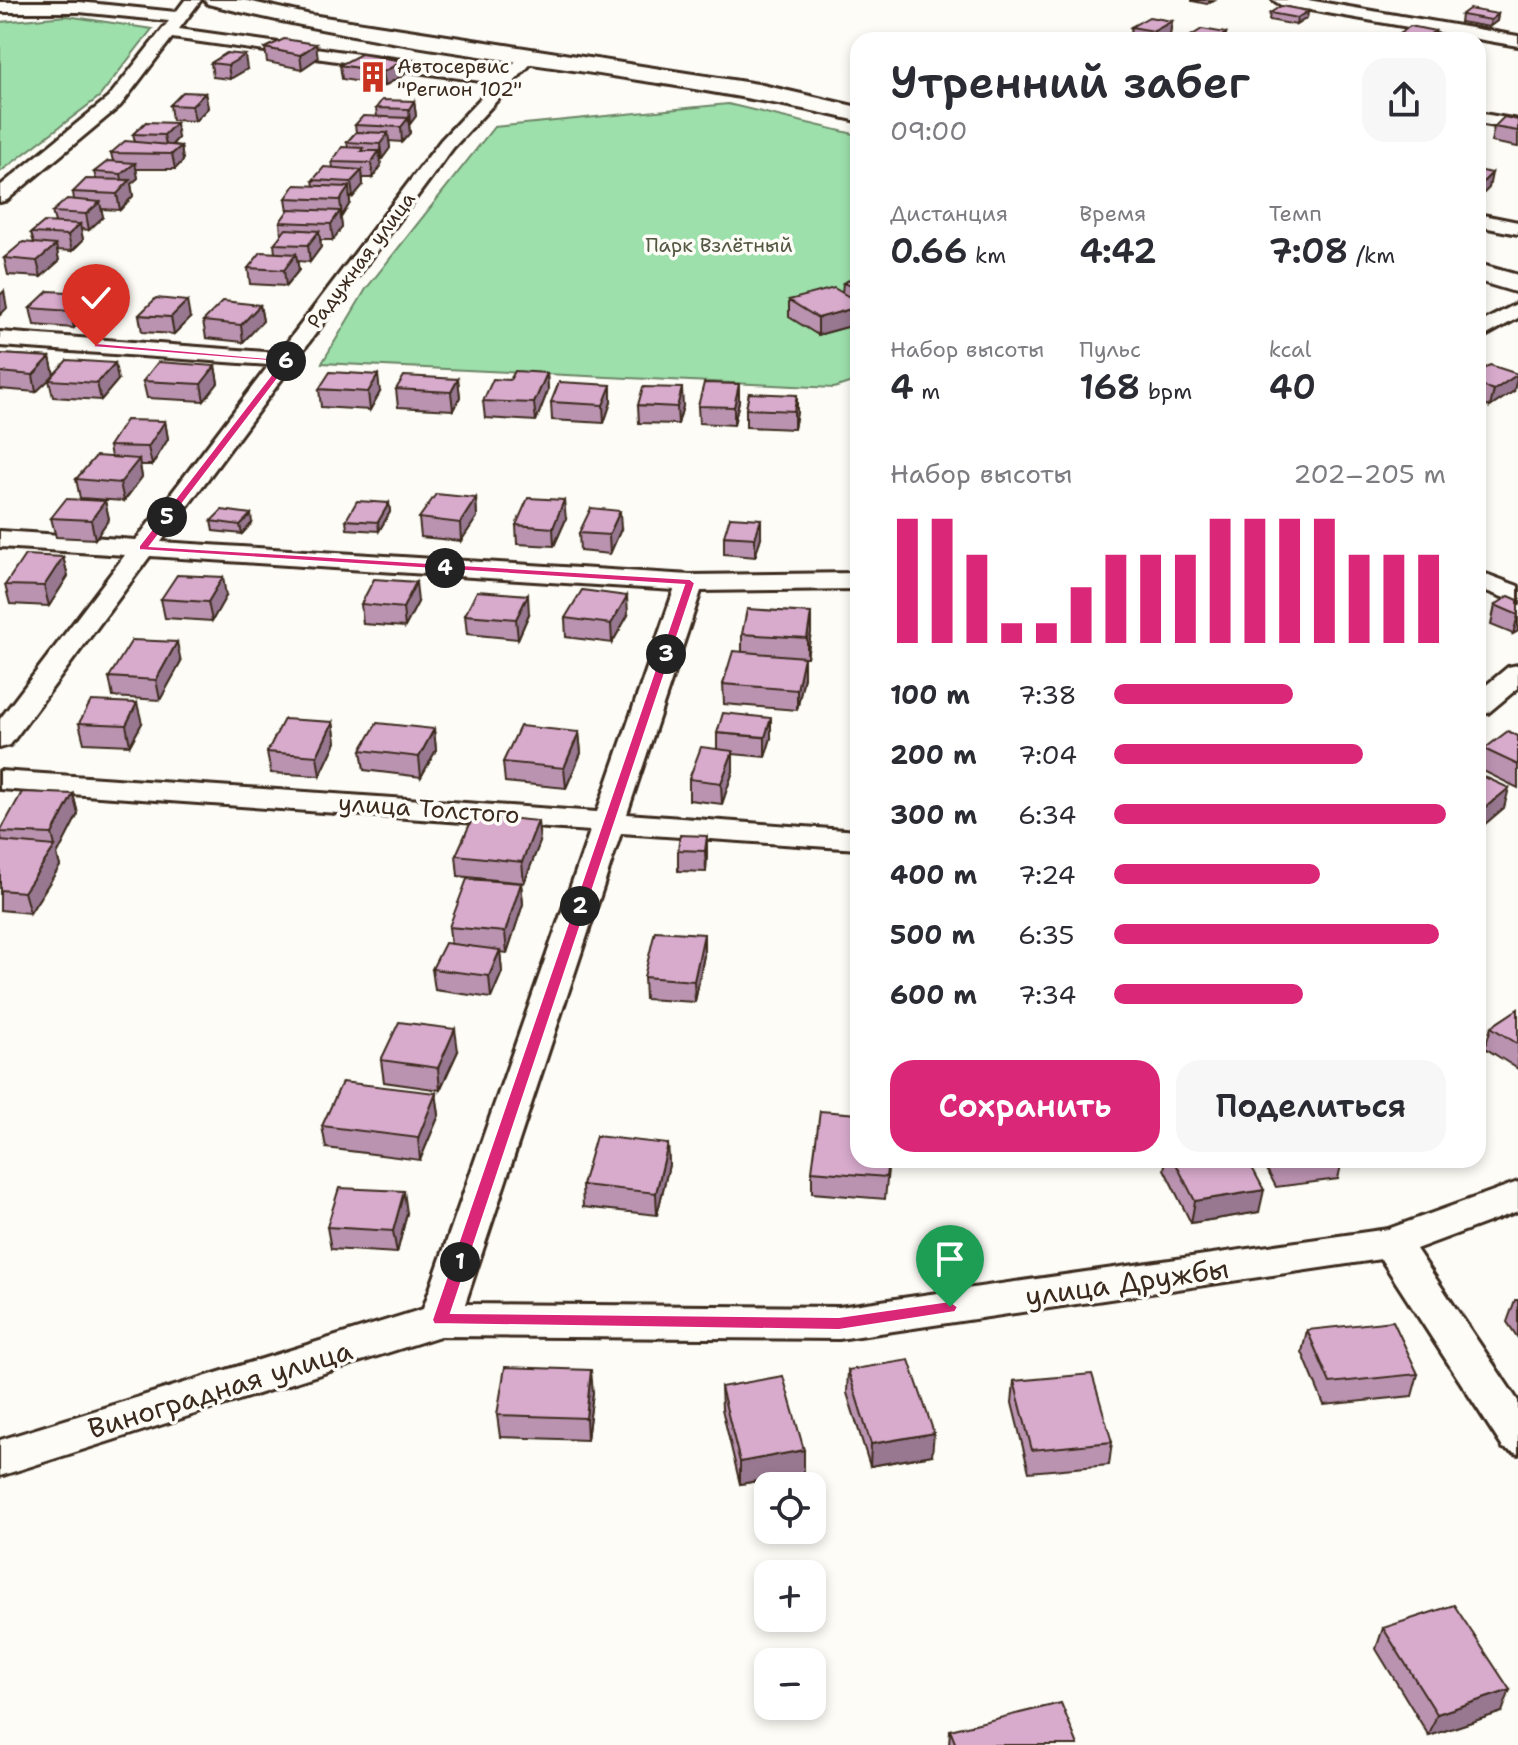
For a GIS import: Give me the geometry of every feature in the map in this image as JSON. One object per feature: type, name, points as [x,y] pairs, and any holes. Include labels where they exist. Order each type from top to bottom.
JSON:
[{"type":"main road","points":[[215,0],[311,22],[758,91],[850,112]]},
{"type":"main road","points":[[1486,274],[1518,284]]},
{"type":"street","points":[[0,196],[114,102],[193,0]]},
{"type":"street","points":[[1281,0],[1466,32]]},
{"type":"street","points":[[0,7],[79,7],[179,17]]},
{"type":"street","points":[[166,32],[508,80]]},
{"type":"street","points":[[1486,35],[1518,41]]},
{"type":"street","name":"Радужная улица","points":[[0,739],[447,144],[530,56]]},
{"type":"street","points":[[1486,119],[1518,125]]},
{"type":"street","points":[[1486,222],[1518,228]]},
{"type":"street","points":[[1486,328],[1518,309]]},
{"type":"street","points":[[0,339],[287,360]]},
{"type":"street","points":[[0,539],[690,583],[850,581]]},
{"type":"street","points":[[1486,582],[1518,595]]},
{"type":"street","points":[[440,1320],[690,583]]},
{"type":"street","points":[[1486,700],[1518,673]]},
{"type":"street","name":"улица Толстого","points":[[0,780],[850,839]]},
{"type":"street","name":"улица Дружбы","points":[[440,1320],[839,1323],[1391,1243],[1518,1196]]},
{"type":"street","points":[[1391,1243],[1518,1436]]},
{"type":"street","name":"Виноградная улица","points":[[0,1458],[440,1320]]},
{"type":"green space","points":[[67,16],[152,29],[99,97],[0,172],[0,22]]},
{"type":"green space","name":"Парк Взлётный","points":[[728,104],[850,133],[850,383],[834,388],[322,363],[366,289],[494,127]]},
{"type":"building","points":[[1281,6],[1308,11],[1297,18],[1270,13]]},
{"type":"building","points":[[1469,9],[1498,14],[1491,20],[1461,15]]},
{"type":"building","points":[[1149,17],[1172,21],[1154,31],[1131,27]]},
{"type":"building","points":[[1410,26],[1435,31],[1433,32],[1402,32]]},
{"type":"building","points":[[284,39],[316,44],[300,55],[265,48]]},
{"type":"building","points":[[227,53],[245,55],[228,65],[211,63]]},
{"type":"building","points":[[361,54],[403,61],[383,72],[340,65]]},
{"type":"building","points":[[183,92],[205,93],[192,106],[170,105]]},
{"type":"building","points":[[382,100],[414,101],[409,109],[376,108]]},
{"type":"building","points":[[363,116],[408,118],[401,127],[355,125]]},
{"type":"building","points":[[1504,117],[1518,120],[1518,131],[1494,127]]},
{"type":"building","points":[[146,122],[176,123],[164,135],[133,134]]},
{"type":"building","points":[[356,132],[388,133],[380,144],[347,142]]},
{"type":"building","points":[[125,141],[181,146],[172,154],[111,153]]},
{"type":"building","points":[[342,147],[379,151],[371,163],[332,162]]},
{"type":"building","points":[[108,161],[135,163],[121,174],[94,172]]},
{"type":"building","points":[[324,167],[362,170],[351,182],[313,180]]},
{"type":"building","points":[[86,179],[130,180],[117,194],[73,192]]},
{"type":"building","points":[[295,185],[349,187],[340,200],[286,198]]},
{"type":"building","points":[[67,199],[100,202],[86,214],[52,212]]},
{"type":"building","points":[[289,209],[340,211],[331,224],[280,222]]},
{"type":"building","points":[[44,222],[80,224],[68,235],[31,233]]},
{"type":"building","points":[[286,229],[319,231],[308,245],[274,244]]},
{"type":"building","points":[[23,242],[56,245],[37,261],[4,258]]},
{"type":"building","points":[[261,252],[296,254],[284,270],[248,268]]},
{"type":"building","points":[[834,288],[850,297],[850,309],[818,318],[789,300]]},
{"type":"building","points":[[48,291],[88,293],[70,311],[30,308]]},
{"type":"building","points":[[156,298],[187,301],[171,317],[139,315]]},
{"type":"building","points":[[223,301],[260,305],[241,325],[203,321]]},
{"type":"building","points":[[0,354],[50,357],[33,375],[0,372]]},
{"type":"building","points":[[67,360],[115,363],[97,383],[49,380]]},
{"type":"building","points":[[158,362],[215,366],[201,384],[143,381]]},
{"type":"building","points":[[1490,365],[1518,374],[1494,390],[1486,388],[1486,368]]},
{"type":"building","points":[[515,371],[547,373],[534,403],[483,401],[493,379],[510,380]]},
{"type":"building","points":[[330,372],[378,375],[368,392],[319,389]]},
{"type":"building","points":[[404,376],[458,379],[451,392],[396,389]]},
{"type":"building","points":[[559,382],[611,385],[603,405],[551,402]]},
{"type":"building","points":[[704,383],[739,384],[734,407],[698,406]]},
{"type":"building","points":[[643,387],[682,388],[677,407],[638,405]]},
{"type":"building","points":[[749,393],[797,395],[794,411],[746,409]]},
{"type":"building","points":[[126,420],[165,421],[148,447],[109,446]]},
{"type":"building","points":[[96,456],[139,459],[120,483],[76,479]]},
{"type":"building","points":[[436,494],[476,498],[460,523],[419,518]]},
{"type":"building","points":[[528,498],[564,500],[553,528],[516,525]]},
{"type":"building","points":[[66,499],[105,501],[91,520],[51,518]]},
{"type":"building","points":[[357,501],[389,503],[378,522],[346,520]]},
{"type":"building","points":[[591,508],[620,511],[609,535],[579,533]]},
{"type":"building","points":[[222,510],[251,514],[240,525],[211,521]]},
{"type":"building","points":[[730,517],[761,519],[755,538],[724,536]]},
{"type":"building","points":[[25,555],[63,557],[44,586],[5,585]]},
{"type":"building","points":[[177,575],[223,577],[208,602],[161,599]]},
{"type":"building","points":[[374,579],[416,582],[403,608],[361,604]]},
{"type":"building","points":[[582,590],[627,596],[611,624],[565,618]]},
{"type":"building","points":[[477,591],[528,595],[516,619],[465,615]]},
{"type":"building","points":[[1509,596],[1518,600],[1518,615],[1495,605]]},
{"type":"building","points":[[747,609],[811,613],[807,638],[742,634]]},
{"type":"building","points":[[132,640],[177,642],[156,680],[109,677]]},
{"type":"building","points":[[733,651],[804,657],[797,690],[723,684]]},
{"type":"building","points":[[91,701],[137,703],[126,725],[79,723]]},
{"type":"building","points":[[723,713],[771,718],[765,737],[717,733]]},
{"type":"building","points":[[284,719],[333,722],[317,756],[267,752]]},
{"type":"building","points":[[377,723],[434,729],[419,757],[361,750]]},
{"type":"building","points":[[520,726],[579,732],[564,768],[503,762]]},
{"type":"building","points":[[1508,731],[1518,736],[1518,765],[1486,750]]},
{"type":"building","points":[[701,747],[733,751],[721,783],[689,779]]},
{"type":"building","points":[[1486,778],[1509,788],[1486,807]]},
{"type":"building","points":[[22,792],[73,794],[52,834],[0,832]]},
{"type":"building","points":[[474,815],[538,821],[522,862],[456,855]]},
{"type":"building","points":[[680,835],[707,836],[705,851],[678,850]]},
{"type":"building","points":[[0,841],[55,846],[24,892],[0,890]]},
{"type":"building","points":[[467,879],[521,883],[505,932],[449,927]]},
{"type":"building","points":[[655,931],[704,934],[694,981],[644,977]]},
{"type":"building","points":[[445,943],[500,950],[489,976],[432,969]]},
{"type":"building","points":[[1518,1009],[1518,1044],[1491,1027]]},
{"type":"building","points":[[399,1022],[455,1029],[438,1068],[381,1060]]},
{"type":"building","points":[[342,1082],[436,1093],[418,1138],[322,1126]]},
{"type":"building","points":[[820,1111],[850,1113],[850,1168],[887,1168],[886,1177],[812,1171]]},
{"type":"building","points":[[596,1136],[668,1144],[656,1193],[582,1185]]},
{"type":"building","points":[[1178,1168],[1252,1168],[1264,1190],[1195,1201]]},
{"type":"building","points":[[339,1188],[404,1191],[393,1231],[327,1227]]},
{"type":"building","points":[[1393,1321],[1418,1374],[1330,1383],[1307,1330]]},
{"type":"building","points":[[909,1360],[934,1433],[871,1444],[848,1370]]},
{"type":"building","points":[[505,1367],[591,1370],[586,1418],[497,1415]]},
{"type":"building","points":[[1092,1374],[1112,1442],[1032,1450],[1014,1381]]},
{"type":"building","points":[[783,1376],[804,1450],[740,1462],[721,1387]]},
{"type":"building","points":[[1454,1605],[1510,1690],[1437,1714],[1383,1628]]},
{"type":"building","points":[[1061,1703],[1078,1745],[956,1745],[950,1730]]},
{"type":"place","name":"Автосервис \"Регион 102\"","points":[[373,77]]},
{"type":"route","points":[[96,346],[287,360],[142,548],[690,583],[440,1320],[839,1323],[950,1307]]}]
